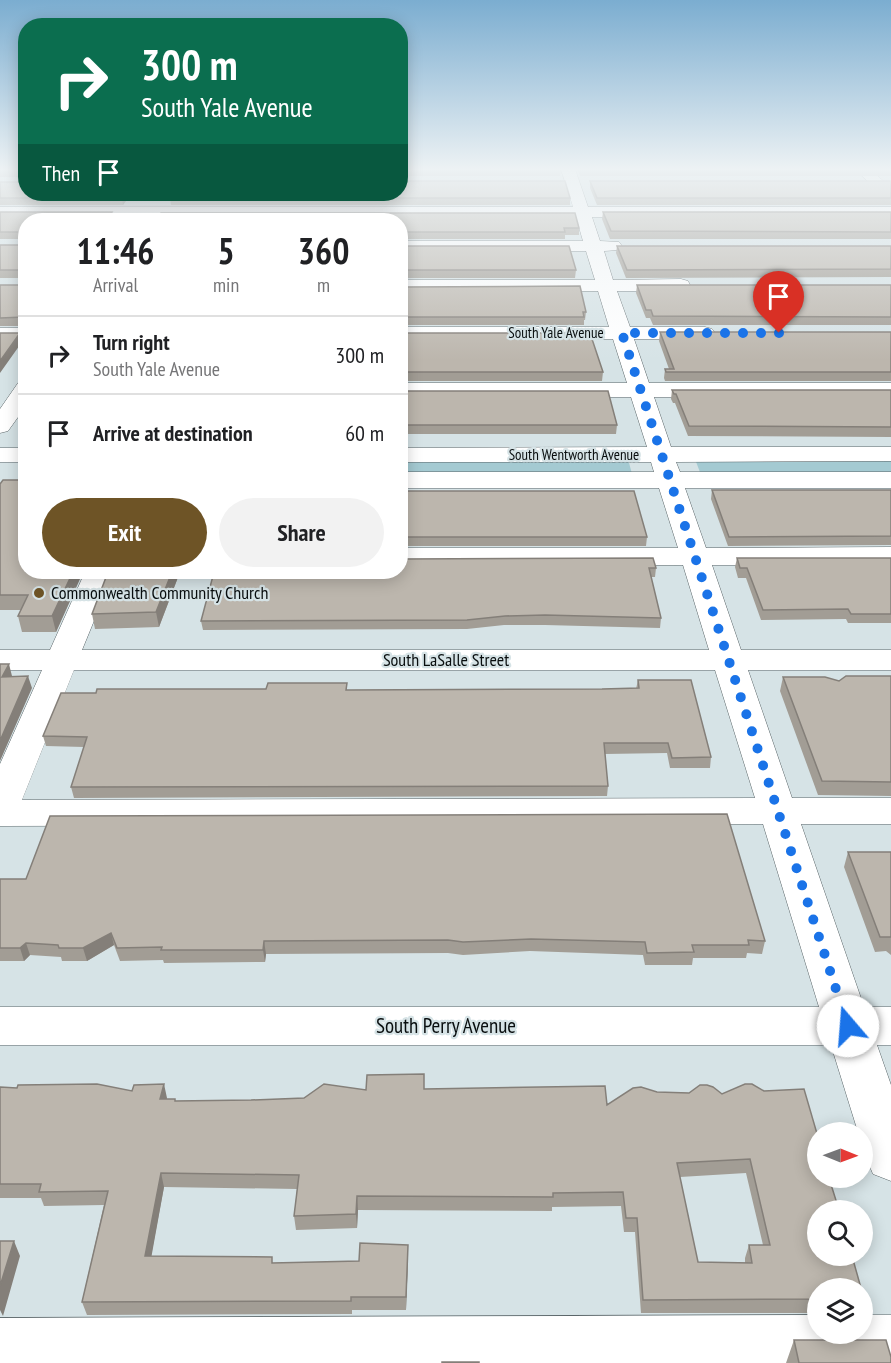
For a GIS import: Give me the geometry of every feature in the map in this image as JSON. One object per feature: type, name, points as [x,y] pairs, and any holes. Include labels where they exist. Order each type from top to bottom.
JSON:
[{"type":"street","points":[[589,233],[891,1158]]},
{"type":"street","points":[[408,246],[636,246]]},
{"type":"street","points":[[408,286],[696,285]]},
{"type":"street","name":"South Yale Avenue","points":[[408,333],[727,333]]},
{"type":"street","points":[[0,334],[18,334]]},
{"type":"street","points":[[0,391],[18,390]]},
{"type":"street","points":[[408,390],[891,390]]},
{"type":"street","points":[[0,426],[18,400]]},
{"type":"street","name":"South Wentworth Avenue","points":[[408,480],[891,454]]},
{"type":"street","points":[[0,455],[18,455]]},
{"type":"street","name":"South Wentworth Avenue","points":[[408,455],[891,480]]},
{"type":"street","points":[[408,557],[891,556]]},
{"type":"street","points":[[0,807],[96,579]]},
{"type":"street","name":"South LaSalle Street","points":[[0,660],[891,660]]},
{"type":"street","points":[[0,813],[891,811]]},
{"type":"street","name":"South Perry Avenue","points":[[0,1026],[891,1026]]},
{"type":"street","points":[[0,1347],[891,1343]]},
{"type":"shaded area","points":[[628,459],[632,474],[408,474],[408,460]]},
{"type":"shaded area","points":[[695,459],[891,459],[891,474],[701,475]]},
{"type":"building","points":[[0,245],[18,245],[18,270],[0,270]]},
{"type":"building","points":[[408,246],[569,246],[576,270],[408,270]]},
{"type":"building","points":[[617,246],[891,246],[891,269],[627,270]]},
{"type":"building","points":[[0,285],[18,285],[18,317],[0,318]]},
{"type":"building","points":[[637,285],[891,285],[891,317],[653,316],[651,310],[646,310]]},
{"type":"building","points":[[580,286],[586,312],[583,312],[584,317],[408,317],[408,287]]},
{"type":"building","points":[[660,332],[891,332],[891,372],[666,372],[665,369],[674,369]]},
{"type":"building","points":[[0,333],[18,333],[18,336],[0,361]]},
{"type":"building","points":[[408,333],[590,333],[603,372],[408,372]]},
{"type":"building","points":[[672,390],[891,390],[891,427],[689,426],[676,394]]},
{"type":"building","points":[[408,391],[608,391],[617,425],[408,425]]},
{"type":"building","points":[[3,480],[18,480],[18,579],[70,579],[52,616],[18,616],[28,595],[0,595],[0,484]]},
{"type":"building","points":[[712,490],[891,490],[891,536],[729,537]]},
{"type":"building","points":[[408,491],[634,491],[647,537],[408,537]]},
{"type":"building","points":[[653,558],[656,568],[649,568],[661,618],[545,615],[467,620],[201,621],[212,579],[408,579],[408,559]]},
{"type":"building","points":[[737,558],[891,558],[891,614],[851,614],[848,609],[763,610],[747,568],[740,568]]},
{"type":"building","points":[[105,579],[169,579],[156,612],[92,614]]},
{"type":"building","points":[[0,664],[9,664],[2,677],[28,676],[0,741]]},
{"type":"building","points":[[846,676],[891,676],[891,782],[822,781],[783,677],[825,677],[839,681]]},
{"type":"building","points":[[638,680],[691,680],[711,757],[672,758],[668,743],[604,743],[608,786],[71,787],[87,737],[43,736],[61,693],[96,693],[97,689],[266,689],[268,683],[347,683],[346,690],[602,689],[639,688]]},
{"type":"building","points":[[727,814],[765,941],[748,940],[749,945],[692,945],[694,952],[647,953],[645,942],[531,939],[463,942],[448,940],[264,941],[263,950],[161,950],[162,947],[117,948],[111,933],[83,948],[59,948],[58,945],[26,943],[20,948],[0,948],[0,879],[26,879],[50,816]]},
{"type":"building","points":[[848,852],[891,852],[891,937],[880,937]]},
{"type":"building","points":[[424,1074],[424,1089],[605,1086],[607,1105],[633,1088],[641,1087],[657,1092],[689,1093],[700,1085],[707,1085],[722,1094],[745,1084],[752,1084],[764,1091],[804,1089],[814,1122],[807,1122],[807,1188],[832,1188],[836,1200],[807,1200],[807,1266],[855,1266],[858,1278],[807,1278],[807,1299],[643,1300],[637,1218],[626,1218],[623,1192],[553,1193],[553,1197],[357,1196],[356,1214],[294,1216],[299,1175],[161,1173],[145,1256],[272,1257],[272,1263],[359,1261],[360,1243],[408,1245],[406,1297],[351,1297],[351,1301],[82,1302],[108,1191],[39,1192],[41,1184],[0,1184],[0,1087],[97,1084],[132,1091],[134,1085],[164,1084],[160,1099],[175,1099],[175,1101],[304,1098],[324,1084],[366,1090],[367,1075]],"holes":[[[750,1159],[770,1245],[749,1245],[752,1263],[698,1262],[677,1163]]]},
{"type":"building","points":[[0,1241],[14,1241],[0,1286]]},
{"type":"building","points":[[794,1340],[807,1340],[807,1344],[873,1344],[873,1340],[886,1340],[891,1357],[891,1363],[799,1363]]},
{"type":"building","points":[[479,1362],[479,1363],[442,1363]]},
{"type":"place","name":"Commonwealth Community Church","points":[[39,593]]},
{"type":"route","points":[[779,333],[622,333],[848,1026]]}]
